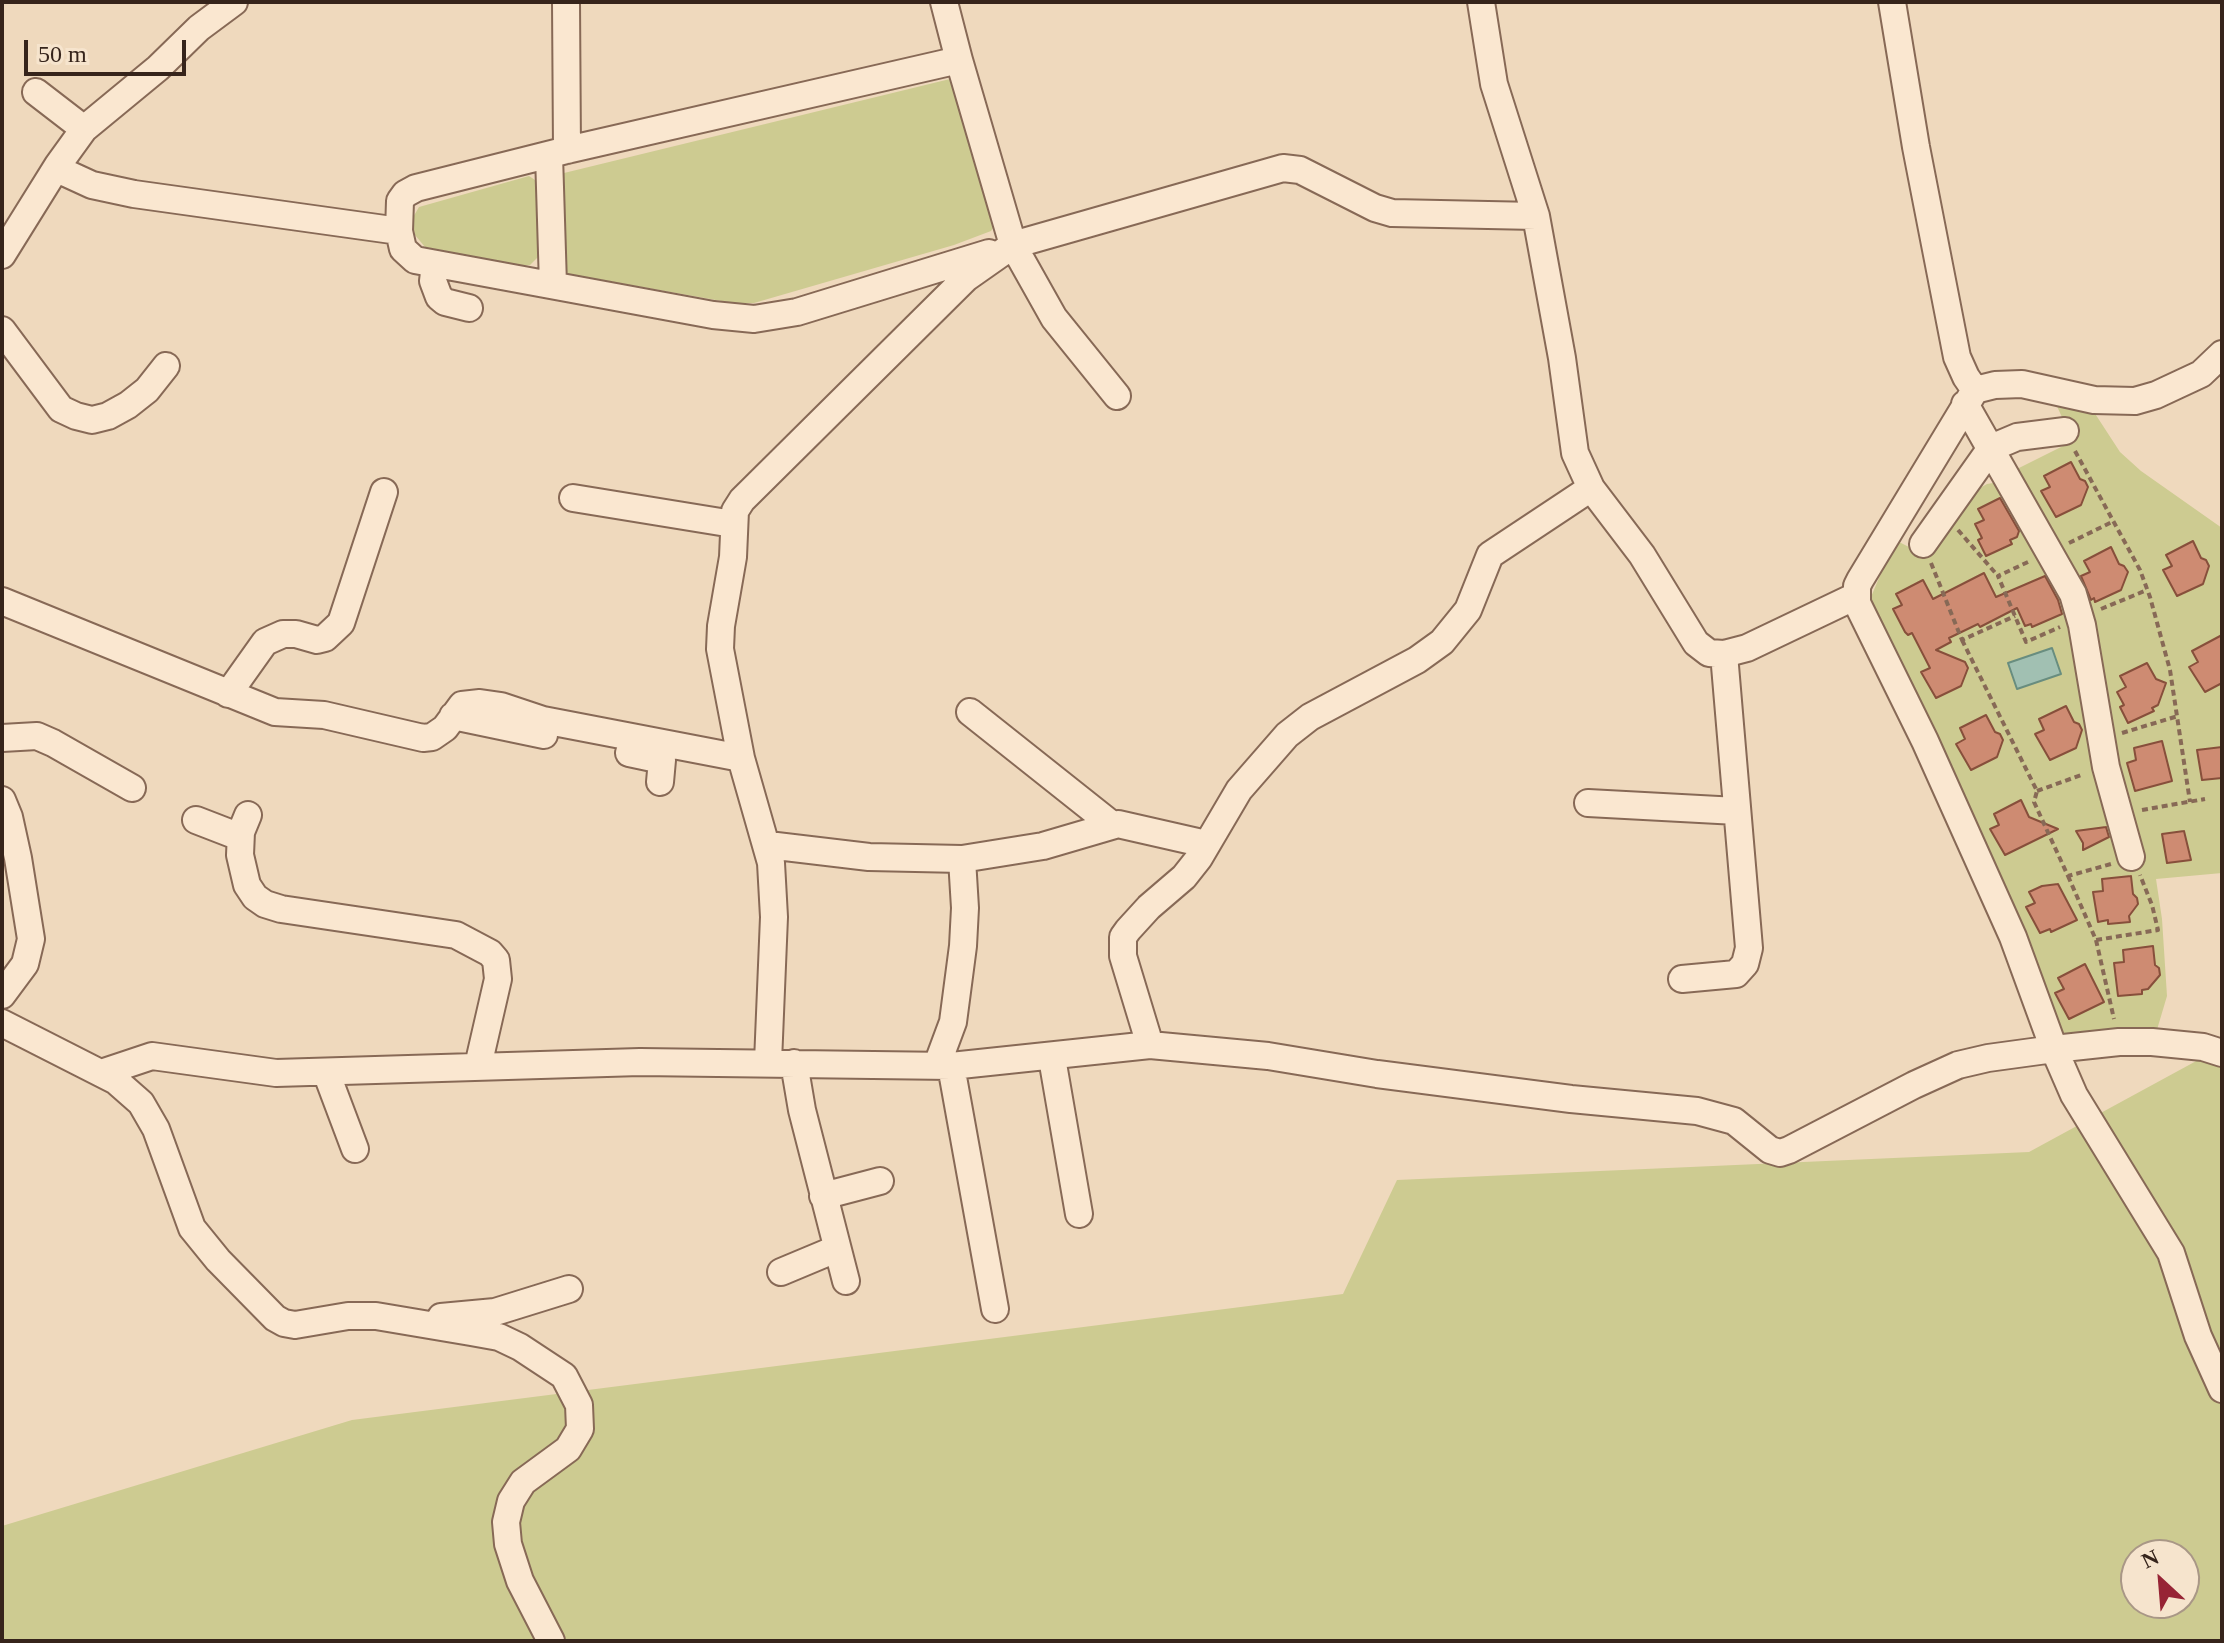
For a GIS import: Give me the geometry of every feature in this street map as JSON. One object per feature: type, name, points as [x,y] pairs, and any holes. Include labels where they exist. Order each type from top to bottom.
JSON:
[{"type":"street","points":[[2,255],[84,129],[158,68],[199,28],[234,2]]},
{"type":"street","points":[[553,285],[566,2]]},
{"type":"street","points":[[944,2],[1013,245],[1054,318],[1117,396]]},
{"type":"street","points":[[1481,2],[1494,84],[1536,216],[1562,358],[1575,453],[1591,488],[1642,555],[1696,643],[1709,653],[1724,654],[1747,648],[1856,596]]},
{"type":"street","points":[[1892,2],[1916,147],[1957,357],[1991,448],[2073,594],[2106,767],[2131,857]]},
{"type":"street","points":[[959,60],[442,181],[405,194],[400,201],[399,231],[403,249],[415,260],[435,264],[713,315],[754,319],[797,312],[1013,245],[1283,168],[1300,170],[1375,208],[1392,213],[1536,216]]},
{"type":"street","points":[[36,92],[84,129]]},
{"type":"street","points":[[58,165],[68,174],[92,185],[134,194],[399,231]]},
{"type":"street","points":[[846,1281],[781,1063],[773,884],[768,845],[741,758],[720,649],[733,557],[735,511],[742,500],[966,278],[1013,245]]},
{"type":"street","points":[[435,264],[433,281],[439,297],[445,302],[469,308]]},
{"type":"street","points":[[2,330],[61,409],[92,420],[108,416],[128,405],[147,390],[166,366]]},
{"type":"street","points":[[2222,354],[2201,374],[2135,401],[2094,400],[2022,384],[1995,385],[1970,397],[1860,580],[1856,596],[2013,937],[2074,1095],[2171,1253],[2198,1336],[2222,1389]]},
{"type":"street","points":[[1923,544],[1991,448],[2017,437],[2065,431]]},
{"type":"street","points":[[1150,1045],[1125,966],[1123,937],[1199,858],[1239,790],[1287,735],[1310,717],[1417,660],[1442,642],[1468,610],[1490,555],[1591,488]]},
{"type":"street","points":[[228,694],[265,642],[283,634],[317,640],[325,638],[341,623],[384,492]]},
{"type":"street","points":[[573,498],[733,524]]},
{"type":"street","points":[[2,601],[275,712],[324,715],[423,738],[438,733],[462,705],[480,703],[501,706],[543,720],[741,758]]},
{"type":"street","points":[[1682,979],[1736,974],[1745,964],[1749,948],[1724,654]]},
{"type":"street","points":[[970,712],[1111,824],[1206,844]]},
{"type":"street","points":[[453,716],[662,760],[660,782]]},
{"type":"street","points":[[2,738],[37,736],[132,788]]},
{"type":"street","points":[[2,800],[18,858],[31,939],[25,964],[2,995]]},
{"type":"street","points":[[1588,803],[1737,811]]},
{"type":"street","points":[[196,820],[244,826],[240,855],[247,885],[255,897],[265,904],[456,935],[490,953],[496,960],[498,979],[478,1066]]},
{"type":"street","points":[[768,845],[869,857],[962,859],[1043,846],[1111,824]]},
{"type":"street","points":[[962,859],[965,926],[944,1066],[995,1309]]},
{"type":"street","points":[[2,1023],[101,1073],[130,1093],[148,1113],[192,1228],[218,1260],[275,1318],[295,1325],[348,1316],[376,1316],[499,1337],[564,1376],[575,1394],[581,1419],[575,1439],[568,1449],[523,1482],[511,1501],[506,1522],[508,1544],[520,1581],[551,1641]]},
{"type":"street","points":[[101,1073],[152,1056],[276,1073],[640,1062],[944,1066],[1052,1058],[1150,1045],[1268,1056],[1377,1074],[1571,1099],[1697,1111],[1734,1121],[1770,1150],[1780,1153],[1914,1085],[1958,1065],[1988,1058],[2119,1042],[2180,1044],[2222,1053]]},
{"type":"street","points":[[1052,1058],[1079,1214]]},
{"type":"street","points":[[326,1072],[355,1149]]},
{"type":"street","points":[[823,1196],[880,1181]]},
{"type":"street","points":[[781,1272],[836,1249]]},
{"type":"street","points":[[419,1321],[495,1312],[569,1289]]},
{"type":"path","points":[[2065,431],[2140,570],[2147,590],[2167,656],[2190,802]]},
{"type":"path","points":[[1946,511],[1967,542],[1998,576],[2026,642],[2147,590]]},
{"type":"path","points":[[1998,576],[2114,521]]},
{"type":"path","points":[[1923,544],[1962,640],[2037,791],[2034,802],[2096,940],[2119,1042]]},
{"type":"path","points":[[1962,640],[2015,616]]},
{"type":"path","points":[[2101,740],[2178,716]]},
{"type":"path","points":[[2037,791],[2106,767]]},
{"type":"path","points":[[2120,814],[2205,799]]},
{"type":"path","points":[[2068,876],[2131,857],[2148,893],[2158,930],[2096,940]]},
{"type":"shaded area","points":[[950,79],[955,85],[997,222],[991,231],[954,245],[754,303],[733,303],[568,274],[565,269],[564,173]]},
{"type":"shaded area","points":[[529,176],[537,186],[540,255],[530,265],[425,247],[415,235],[412,219],[419,207]]},
{"type":"shaded area","points":[[2055,402],[2092,409],[2120,452],[2141,471],[2222,528],[2222,873],[2156,879],[2167,996],[2156,1033],[2075,1035],[2064,1034],[2056,1028],[2029,950],[1871,597],[1899,542],[1917,551],[1925,548],[1946,530],[1971,493],[1987,484],[1999,482],[2070,602],[2097,758],[2126,859],[2143,856],[2121,794],[2084,603],[2072,575],[2013,471],[2073,441]]},
{"type":"shaded area","points":[[2052,648],[2061,674],[2017,689],[2008,663]]},
{"type":"shaded area","points":[[2222,1047],[2222,1641],[2,1641],[2,1526],[352,1420],[1343,1294],[1397,1180],[2029,1152]]},
{"type":"building","points":[[2071,462],[2088,487],[2081,505],[2056,517],[2041,491],[2050,487],[2044,476]]},
{"type":"building","points":[[2000,498],[2019,531],[2017,537],[2010,540],[2012,544],[1986,556],[1975,524],[1984,520],[1978,509]]},
{"type":"building","points":[[2193,541],[2201,558],[2209,566],[2203,584],[2177,596],[2163,570],[2172,566],[2166,555]]},
{"type":"building","points":[[2111,547],[2119,564],[2128,572],[2121,590],[2095,602],[2094,598],[2091,600],[2081,576],[2090,572],[2084,561]]},
{"type":"building","points":[[1984,573],[1996,597],[2045,576],[2062,614],[2032,627],[2031,624],[2025,626],[2017,608],[1980,627],[1978,624],[1949,638],[1951,642],[1936,650],[1965,662],[1968,668],[1961,686],[1936,698],[1921,672],[1930,668],[1912,633],[1908,635],[1905,632],[1893,609],[1902,605],[1896,594],[1923,580],[1933,599]]},
{"type":"building","points":[[2222,635],[2222,683],[2205,692],[2189,667],[2198,662],[2192,651]]},
{"type":"building","points":[[2147,663],[2156,679],[2166,683],[2158,705],[2152,708],[2154,711],[2128,723],[2117,692],[2126,687],[2120,676]]},
{"type":"building","points":[[2066,706],[2082,730],[2076,748],[2050,760],[2035,734],[2044,730],[2039,719]]},
{"type":"building","points":[[1986,715],[2003,740],[1997,757],[1971,770],[1956,744],[1965,739],[1960,728]]},
{"type":"building","points":[[2162,741],[2172,781],[2135,791],[2127,763],[2136,760],[2134,748]]},
{"type":"building","points":[[2222,747],[2222,778],[2202,780],[2197,750]]},
{"type":"building","points":[[2021,800],[2029,817],[2058,829],[2005,855],[1990,829],[1999,825],[1994,814]]},
{"type":"building","points":[[2106,827],[2109,837],[2083,850],[2083,843],[2076,831]]},
{"type":"building","points":[[2184,831],[2191,860],[2167,863],[2162,834]]},
{"type":"building","points":[[2131,876],[2133,894],[2138,904],[2129,916],[2130,922],[2098,922],[2093,892],[2103,891],[2102,879]]},
{"type":"building","points":[[2058,884],[2077,920],[2051,932],[2050,929],[2040,933],[2026,907],[2035,903],[2029,892]]},
{"type":"building","points":[[2153,946],[2155,965],[2160,975],[2148,989],[2142,990],[2142,994],[2118,996],[2114,963],[2124,962],[2123,950]]},
{"type":"building","points":[[2085,964],[2104,1002],[2069,1019],[2055,993],[2064,989],[2058,978]]}]
